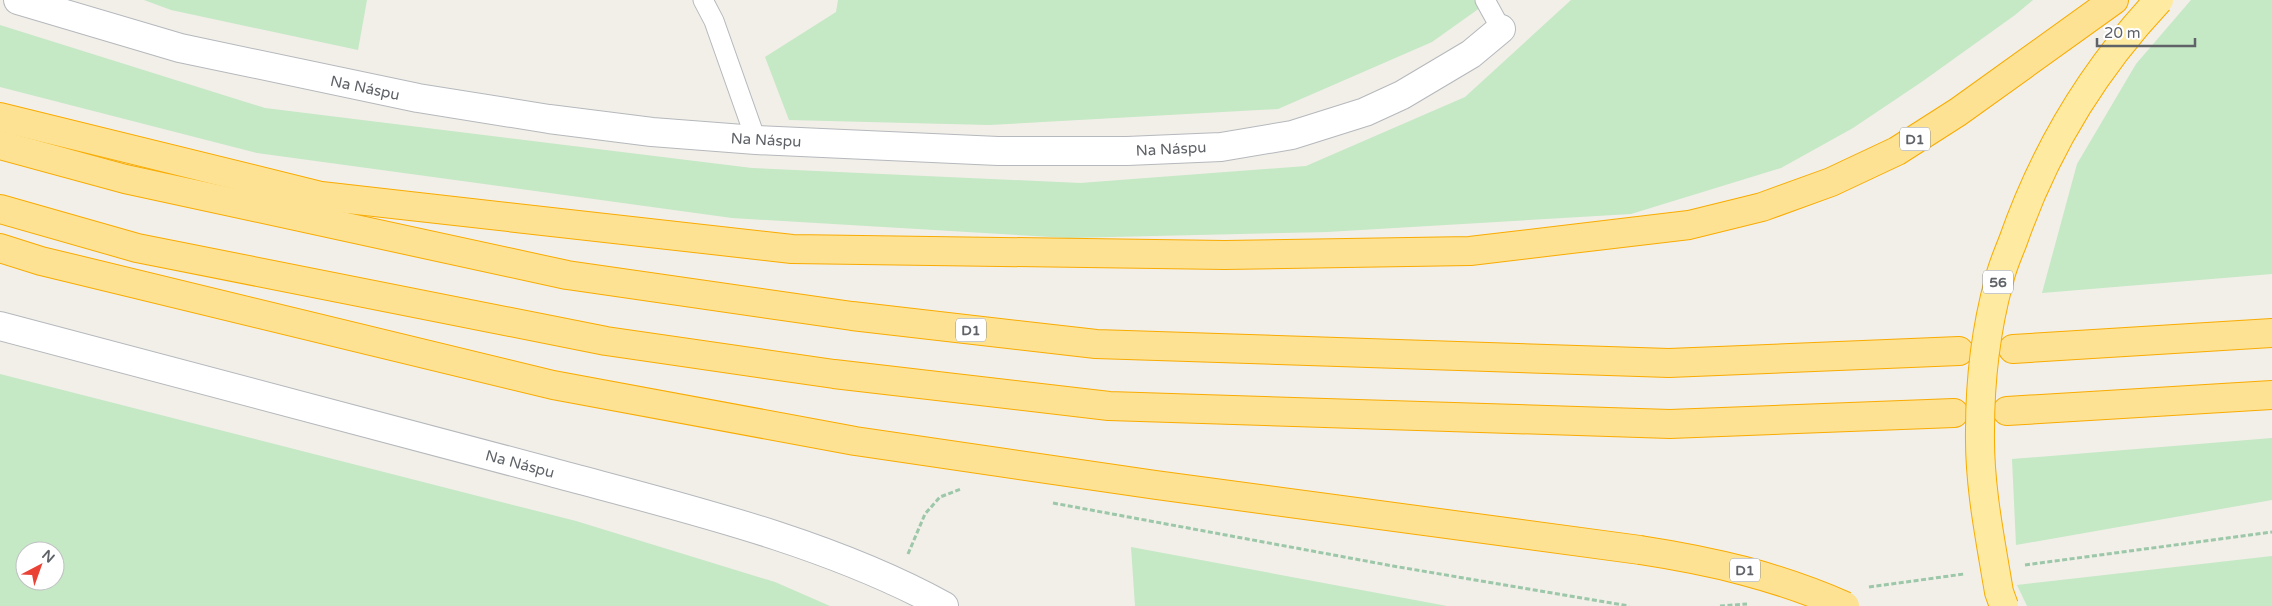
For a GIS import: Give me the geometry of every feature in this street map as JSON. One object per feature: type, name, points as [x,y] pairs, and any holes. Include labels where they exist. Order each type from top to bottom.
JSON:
[{"type":"highway","name":"D1","points":[[0,117],[321,196],[792,249],[1225,255],[1470,251],[1689,225],[1762,207],[1831,182],[1897,151],[1958,112],[2114,0]]},
{"type":"highway","name":"56","points":[[2004,606],[1999,592],[1983,503],[1980,431],[1983,361],[1999,280],[2026,205],[2057,138],[2096,79],[2158,0]]},
{"type":"highway","name":"D1","points":[[0,145],[125,179],[567,275],[852,316],[1096,344],[1669,363],[1959,351]]},
{"type":"highway","points":[[0,209],[137,248],[606,341],[834,374],[1109,406],[1670,424],[1954,413]]},
{"type":"highway","name":"D1","points":[[0,248],[41,261],[553,385],[845,440],[1166,487],[1698,559],[1756,573],[1811,591],[1844,606]]},
{"type":"highway","points":[[2013,349],[2272,333]]},
{"type":"highway","points":[[2007,411],[2272,395]]},
{"type":"street","name":"Na Náspu","points":[[18,0],[180,48],[418,98],[549,119],[652,132],[756,140],[926,149],[1068,152],[1178,149],[1256,142],[1292,135],[1328,124],[1402,95],[1471,54],[1501,29]]},
{"type":"street","name":"Na Náspu","points":[[0,326],[362,421],[684,509],[784,539],[896,582],[944,606]]},
{"type":"lane","points":[[703,0],[714,21],[756,140]]},
{"type":"lane","points":[[1485,0],[1501,29]]},
{"type":"path","points":[[896,582],[925,514],[940,497],[965,487]]},
{"type":"path","points":[[1052,503],[1392,566],[1630,606]]},
{"type":"green space","points":[[144,0],[367,0],[358,50],[171,10]]},
{"type":"green space","points":[[838,0],[1491,0],[1432,42],[1278,109],[989,125],[789,120],[765,57],[836,12]]},
{"type":"green space","points":[[1571,0],[2033,0],[1923,81],[1853,128],[1781,168],[1631,214],[1327,232],[1068,238],[732,218],[257,153],[0,87],[0,25],[265,108],[752,168],[1080,183],[1306,166],[1465,97]]},
{"type":"green space","points":[[2191,0],[2272,0],[2272,274],[2042,293],[2077,164],[2136,64]]},
{"type":"green space","points":[[0,374],[576,521],[775,582],[830,606],[0,606]]},
{"type":"green space","points":[[2272,438],[2272,500],[2016,545],[2012,459]]},
{"type":"green space","points":[[1131,547],[1447,606],[1135,606]]},
{"type":"green space","points":[[2272,556],[2272,606],[2027,606],[2017,585]]}]
